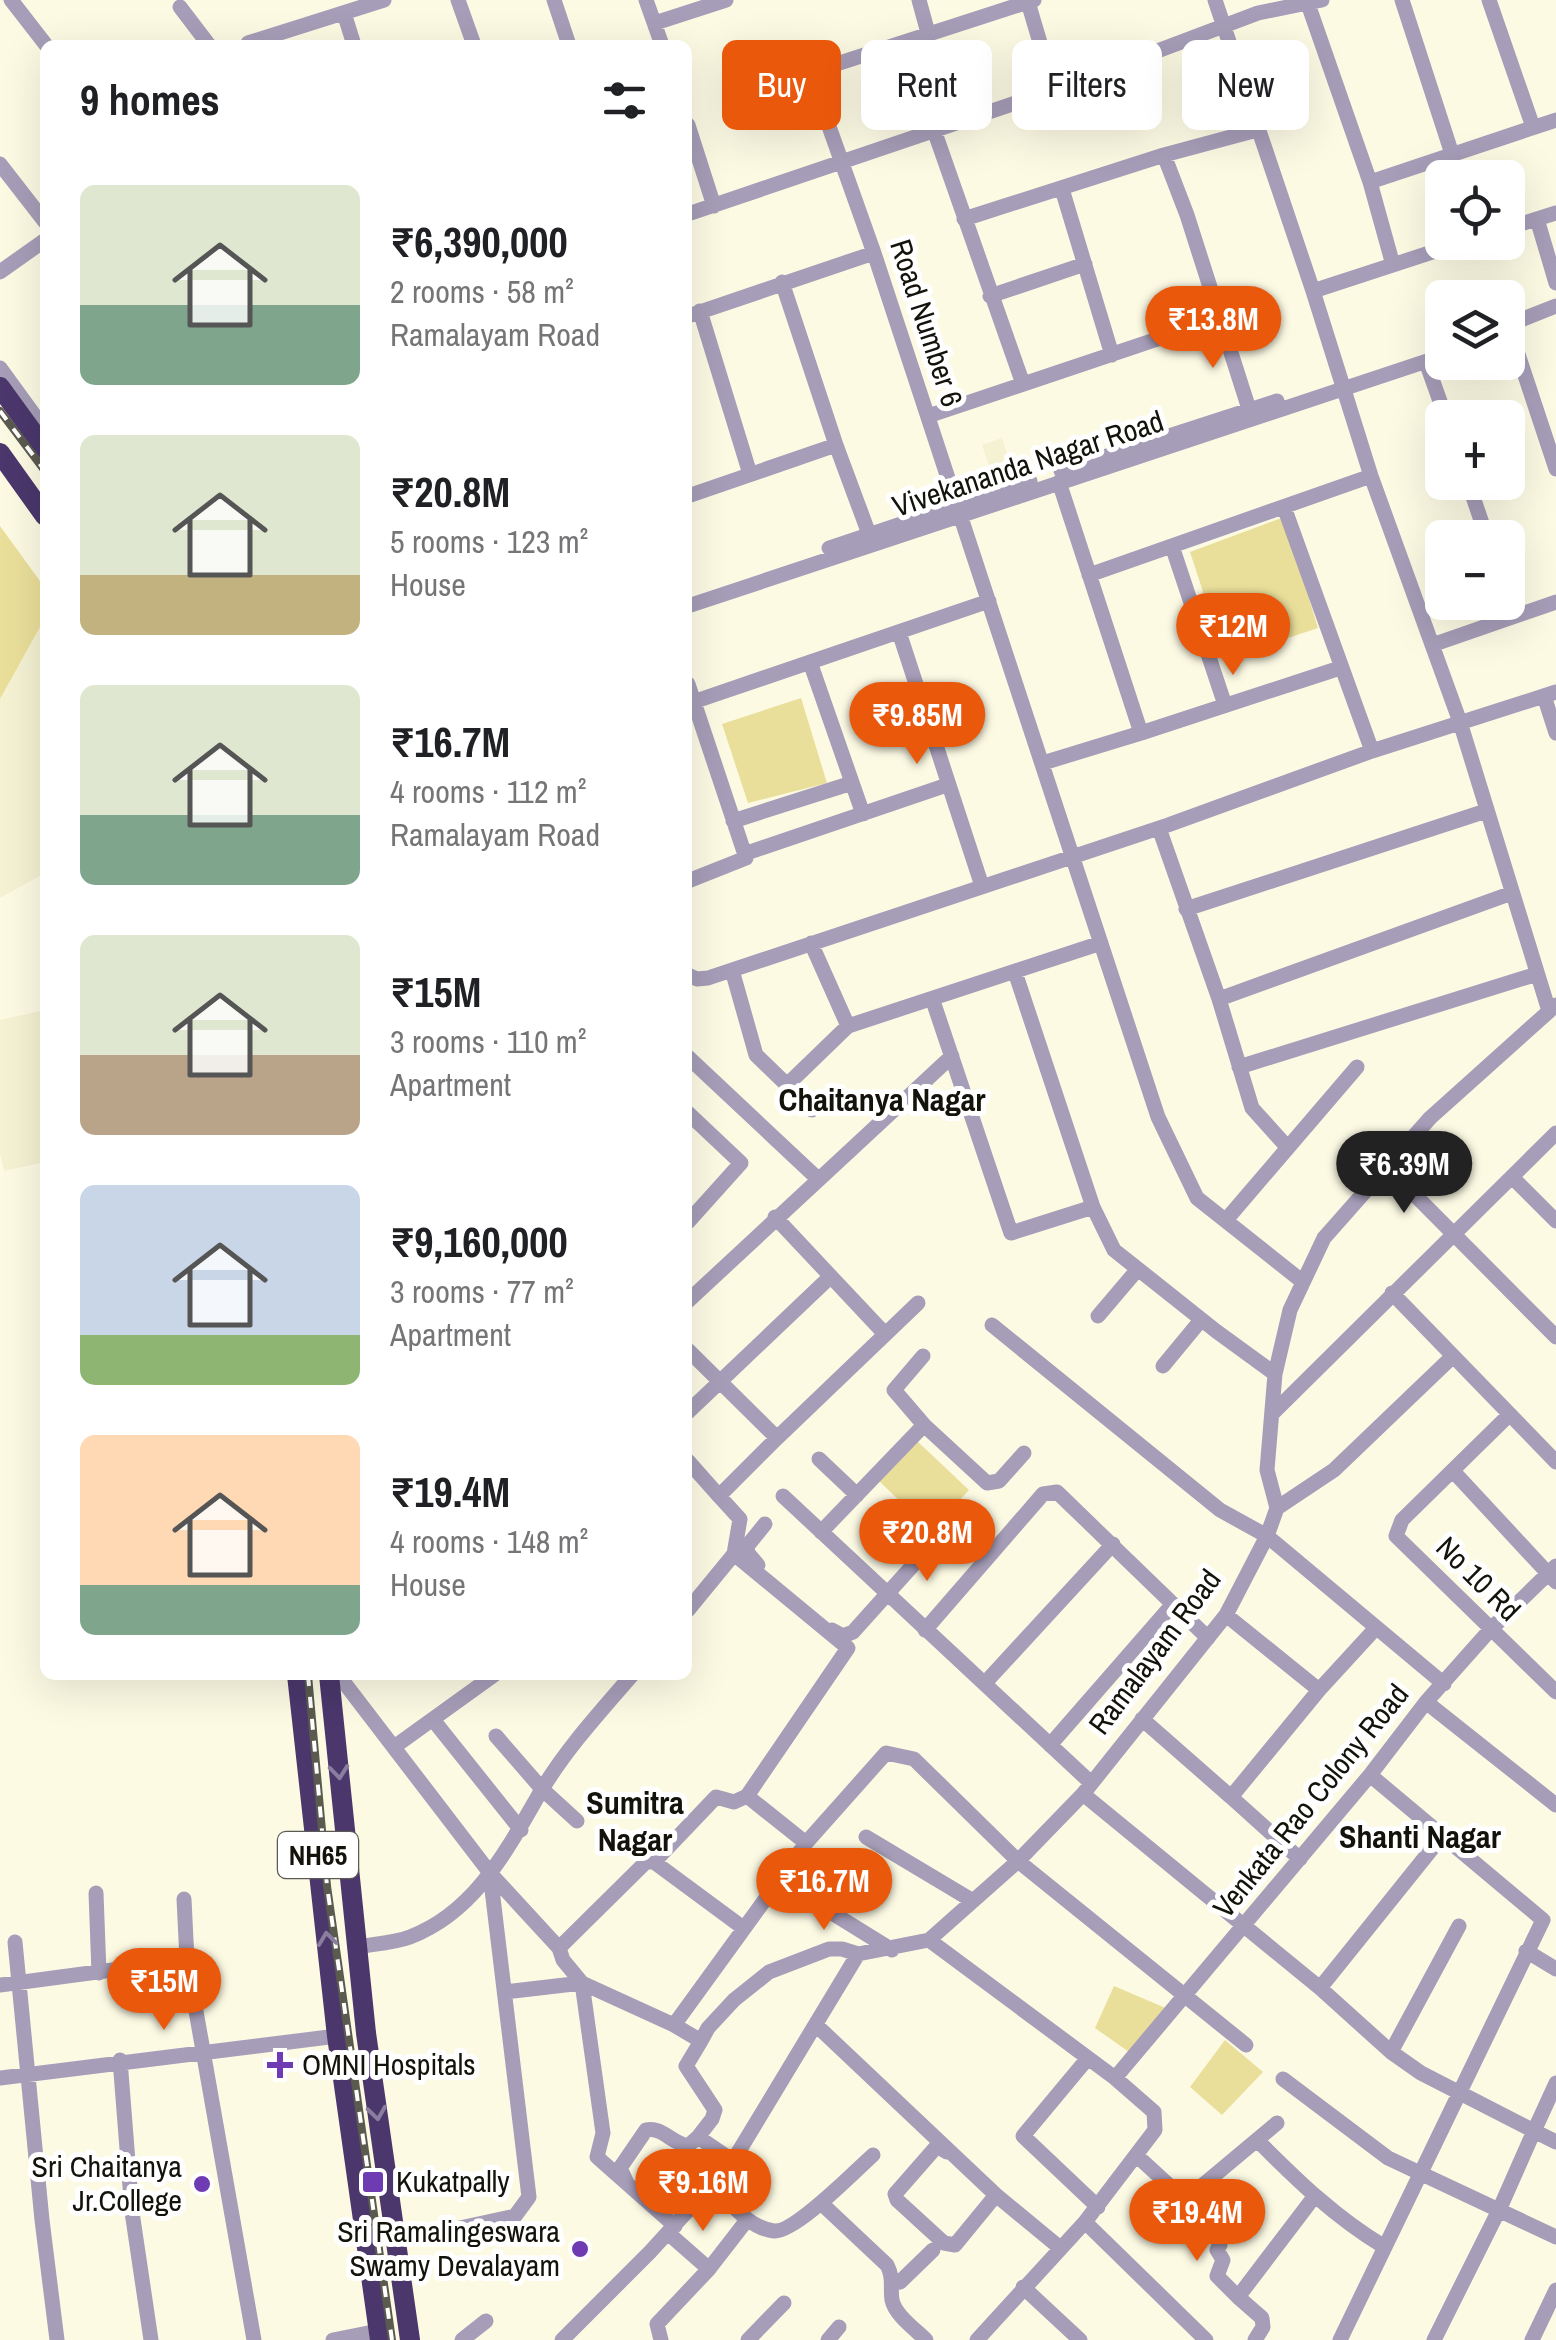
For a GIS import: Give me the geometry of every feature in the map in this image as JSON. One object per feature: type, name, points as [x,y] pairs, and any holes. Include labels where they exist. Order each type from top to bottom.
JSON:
[{"type":"highway","points":[[0,387],[7,411],[40,444]]},
{"type":"highway","points":[[0,453],[40,509]]},
{"type":"highway","name":"NH65","points":[[298,1680],[336,2036],[379,2336]]},
{"type":"highway","name":"NH65","points":[[330,1680],[356,1947],[410,2340]]},
{"type":"street","points":[[12,0],[42,40]]},
{"type":"street","points":[[269,40],[384,0]]},
{"type":"street","points":[[458,0],[472,40]]},
{"type":"street","points":[[554,0],[567,40]]},
{"type":"street","points":[[646,0],[660,40]]},
{"type":"street","points":[[654,24],[726,0]]},
{"type":"street","points":[[919,0],[928,33]]},
{"type":"street","points":[[1215,0],[1229,40]]},
{"type":"street","points":[[1162,50],[1258,13],[1322,0]]},
{"type":"street","points":[[1402,0],[1452,154]]},
{"type":"street","points":[[1488,0],[1532,127]]},
{"type":"street","points":[[841,62],[1031,1],[1041,40]]},
{"type":"street","points":[[1307,1],[1370,182],[1393,266]]},
{"type":"street","points":[[180,7],[205,40]]},
{"type":"street","points":[[344,13],[352,40]]},
{"type":"street","points":[[1370,182],[1556,120]]},
{"type":"street","name":"Road Number 6","points":[[830,130],[874,252],[1158,1116],[1196,1198],[1303,1282]]},
{"type":"street","points":[[692,213],[934,130],[1023,384]]},
{"type":"street","points":[[964,219],[1164,155],[1257,130],[1314,291],[1371,476],[1460,722],[1536,974],[1552,1008],[1430,1118],[1324,1238],[1290,1310],[1275,1374],[1268,1470],[1278,1508],[1334,1470],[1452,1358]]},
{"type":"street","points":[[692,137],[714,206]]},
{"type":"street","points":[[1164,155],[1249,409]]},
{"type":"street","points":[[0,164],[40,216]]},
{"type":"street","points":[[1062,189],[1112,355]]},
{"type":"street","points":[[1525,223],[1556,213]]},
{"type":"street","points":[[1536,219],[1556,283]]},
{"type":"street","points":[[0,272],[40,244]]},
{"type":"street","points":[[750,474],[694,314],[874,252]]},
{"type":"street","points":[[1314,291],[1425,255]]},
{"type":"street","points":[[990,296],[1084,264]]},
{"type":"street","points":[[782,282],[869,534]]},
{"type":"street","points":[[1525,322],[1556,306]]},
{"type":"street","points":[[928,416],[1220,318]]},
{"type":"street","points":[[1525,327],[1556,318]]},
{"type":"street","name":"Vivekananda Nagar Road","points":[[692,605],[1249,409],[1342,386],[1425,354]]},
{"type":"street","name":"Vivekananda Nagar Road","points":[[692,594],[869,534],[1059,482],[1425,362]]},
{"type":"street","points":[[0,368],[40,423]]},
{"type":"street","points":[[1525,378],[1556,469]]},
{"type":"street","points":[[692,495],[836,445]]},
{"type":"street","points":[[1089,576],[1371,476]]},
{"type":"street","points":[[1059,482],[1141,733]]},
{"type":"street","points":[[1284,507],[1372,751]]},
{"type":"street","points":[[1172,546],[1225,705]]},
{"type":"street","points":[[693,702],[989,602]]},
{"type":"street","points":[[1525,613],[1556,602]]},
{"type":"street","points":[[1432,645],[1504,620]]},
{"type":"street","points":[[898,632],[982,886]]},
{"type":"street","points":[[810,662],[863,814]]},
{"type":"street","points":[[1043,763],[1340,668]]},
{"type":"street","points":[[692,977],[708,978],[1550,694],[1556,732]]},
{"type":"street","points":[[692,698],[746,858],[692,878]]},
{"type":"street","points":[[733,821],[852,782]]},
{"type":"street","points":[[744,854],[947,785]]},
{"type":"street","points":[[1186,909],[1486,810]]},
{"type":"street","points":[[1159,828],[1219,998],[1252,1108],[1288,1148]]},
{"type":"street","points":[[1219,998],[1512,893]]},
{"type":"street","points":[[811,943],[848,1026]]},
{"type":"street","points":[[786,1085],[848,1026],[1100,943]]},
{"type":"street","points":[[732,970],[756,1054],[812,1110]]},
{"type":"street","points":[[1015,972],[1093,1206],[1114,1250],[1275,1374]]},
{"type":"street","points":[[1239,1067],[1536,974]]},
{"type":"street","points":[[933,1001],[1011,1233],[1093,1206]]},
{"type":"street","points":[[692,1297],[952,1056]]},
{"type":"street","points":[[692,1061],[818,1178]]},
{"type":"street","points":[[1226,1220],[1358,1067]]},
{"type":"street","points":[[692,1117],[741,1162],[692,1218]]},
{"type":"street","points":[[1272,1414],[1556,1133]]},
{"type":"street","points":[[1387,1167],[1556,1337]]},
{"type":"street","points":[[1512,1177],[1556,1221]]},
{"type":"street","points":[[775,1217],[885,1334]]},
{"type":"street","points":[[1098,1316],[1138,1269]]},
{"type":"street","points":[[692,1408],[830,1276]]},
{"type":"street","points":[[1392,1293],[1556,1462]]},
{"type":"street","points":[[719,1496],[918,1304]]},
{"type":"street","points":[[1164,1366],[1202,1320]]},
{"type":"street","points":[[992,1325],[1220,1510],[1267,1536],[1444,1684]]},
{"type":"street","points":[[692,1354],[776,1438]]},
{"type":"street","points":[[924,1356],[894,1390],[924,1425],[987,1483],[998,1481],[1024,1453]]},
{"type":"street","name":"No 10 Rd","points":[[1508,1415],[1402,1520],[1396,1536],[1556,1692]]},
{"type":"street","points":[[822,1532],[924,1425]]},
{"type":"street","points":[[819,1459],[858,1495]]},
{"type":"street","points":[[692,1466],[740,1520],[734,1554],[692,1605]]},
{"type":"street","points":[[1453,1471],[1553,1573]]},
{"type":"street","points":[[926,1630],[1043,1494],[1056,1492],[1208,1638]]},
{"type":"street","points":[[782,1496],[985,1683],[1087,1788],[1391,2052],[1421,2073],[1556,2142]]},
{"type":"street","name":"Ramalayam Road","points":[[701,2042],[708,2028],[734,2000],[769,1972],[829,1949],[842,1948],[858,1954],[929,1940],[1018,1862],[1087,1788],[1226,1615],[1278,1508]]},
{"type":"street","points":[[765,1524],[748,1544],[750,1558],[836,1634],[847,1636],[932,1544]]},
{"type":"street","points":[[985,1683],[1113,1544]]},
{"type":"street","points":[[560,1948],[640,1866],[654,1862],[716,1797],[734,1802],[747,1796],[848,1648],[734,1554]]},
{"type":"street","name":"Venkata Rao Colony Road","points":[[1115,2078],[1370,1776],[1426,1702],[1490,1630],[1553,1573]]},
{"type":"street","points":[[1050,1746],[1173,1604]]},
{"type":"street","points":[[1226,1615],[1319,1690]]},
{"type":"street","points":[[1231,1797],[1375,1629]]},
{"type":"street","points":[[338,1680],[346,1685],[490,1873],[560,1948],[563,1960],[582,1983],[674,2025],[701,2042],[686,2066],[714,2110],[712,2119],[688,2146],[655,2129],[646,2130],[620,2168],[627,2182]]},
{"type":"street","points":[[356,1947],[410,1937],[464,1905],[521,1830],[542,1789],[590,1723],[628,1680]]},
{"type":"street","points":[[394,1747],[434,1720],[476,1681]]},
{"type":"street","points":[[1426,1702],[1556,1805]]},
{"type":"street","points":[[1142,1719],[1300,1859]]},
{"type":"street","points":[[434,1720],[521,1830]]},
{"type":"street","points":[[496,1736],[542,1789],[577,1821]]},
{"type":"street","points":[[674,2025],[806,1843],[886,1753],[914,1759],[1018,1862],[1246,2045]]},
{"type":"street","points":[[1340,2340],[1543,1920],[1370,1776]]},
{"type":"street","points":[[747,1796],[806,1843]]},
{"type":"street","points":[[1320,1988],[1444,1835]]},
{"type":"street","points":[[866,1837],[973,1900]]},
{"type":"street","points":[[654,1862],[742,1927]]},
{"type":"street","points":[[423,2236],[514,2216],[529,2198],[490,1873]]},
{"type":"street","points":[[779,1880],[892,1950]]},
{"type":"street","points":[[96,1893],[99,1973]]},
{"type":"street","points":[[184,1899],[187,1960],[254,2340]]},
{"type":"street","points":[[1391,2052],[1459,1926]]},
{"type":"street","points":[[929,1940],[1115,2078],[1154,2112],[1157,2120],[1155,2130],[1098,2207],[982,2334],[1002,2340]]},
{"type":"street","points":[[15,1942],[57,2340]]},
{"type":"street","points":[[1526,1951],[1556,1969]]},
{"type":"street","points":[[569,2338],[733,2161],[858,1954]]},
{"type":"street","points":[[0,1985],[187,1960]]},
{"type":"street","points":[[504,1992],[582,1983]]},
{"type":"street","points":[[582,1983],[603,2133],[597,2158],[627,2182],[709,2269]]},
{"type":"street","points":[[816,2026],[996,2196],[1059,2247]]},
{"type":"street","points":[[0,2078],[336,2036]]},
{"type":"street","points":[[1088,2058],[1024,2136],[1098,2207]]},
{"type":"street","points":[[120,2060],[132,2212],[151,2340]]},
{"type":"street","points":[[1283,2079],[1388,2158],[1556,2237]]},
{"type":"street","points":[[1434,2340],[1500,2208],[1556,2083]]},
{"type":"street","points":[[1185,2200],[1278,2123]]},
{"type":"street","points":[[698,2138],[733,2161]]},
{"type":"street","points":[[1258,2142],[1314,2197],[1383,2246]]},
{"type":"street","points":[[971,2172],[939,2146],[895,2197],[952,2246],[996,2196]]},
{"type":"street","points":[[712,2184],[747,2220],[780,2230],[821,2202],[873,2155]]},
{"type":"street","points":[[1136,2155],[1185,2200],[1218,2240],[1217,2250],[1223,2260],[1217,2276],[1262,2318],[1263,2327],[1255,2340]]},
{"type":"street","points":[[1238,2297],[1314,2197]]},
{"type":"street","points":[[821,2202],[887,2266],[896,2310],[926,2340]]},
{"type":"street","points":[[661,2340],[657,2324],[709,2269],[747,2220]]},
{"type":"street","points":[[1085,2222],[1206,2340]]},
{"type":"street","points":[[893,2283],[900,2282],[933,2250]]},
{"type":"street","points":[[1023,2288],[1080,2340]]},
{"type":"street","points":[[1532,2340],[1556,2290]]},
{"type":"street","points":[[748,2340],[784,2303]]},
{"type":"street","points":[[462,2340],[486,2321]]},
{"type":"street","points":[[332,2340],[379,2336]]},
{"type":"shaded area","points":[[1002,438],[1012,470],[992,475],[982,445]]},
{"type":"shaded area","points":[[1284,517],[1318,628],[1225,659],[1190,552]]},
{"type":"shaded area","points":[[0,526],[40,581],[40,627],[0,699]]},
{"type":"shaded area","points":[[40,627],[40,876],[0,898],[0,699]]},
{"type":"shaded area","points":[[801,698],[827,783],[748,803],[722,724]]},
{"type":"shaded area","points":[[40,1011],[40,1163],[4,1171],[0,1154],[0,1020]]},
{"type":"shaded area","points":[[917,1441],[969,1490],[931,1531],[879,1481]]},
{"type":"shaded area","points":[[1114,1986],[1168,2009],[1129,2052],[1095,2028]]},
{"type":"shaded area","points":[[1225,2040],[1263,2072],[1222,2115],[1190,2087]]},
{"type":"railway","points":[[0,411],[40,464]]},
{"type":"railway","points":[[308,1680],[327,1886],[392,2340]]},
{"type":"place","name":"OMNI Hospitals","points":[[280,2065]]},
{"type":"place","name":"Kukatpally","points":[[373,2182]]},
{"type":"place","name":"Sri Chaitanya Jr.College","points":[[202,2184]]},
{"type":"place","name":"Sri Ramalingeswara Swamy Devalayam","points":[[580,2249]]},
{"type":"district","name":"Chaitanya Nagar","points":[[882,1100]]},
{"type":"district","name":"Sumitra Nagar","points":[[635,1822]]},
{"type":"district","name":"Shanti Nagar","points":[[1420,1837]]}]
